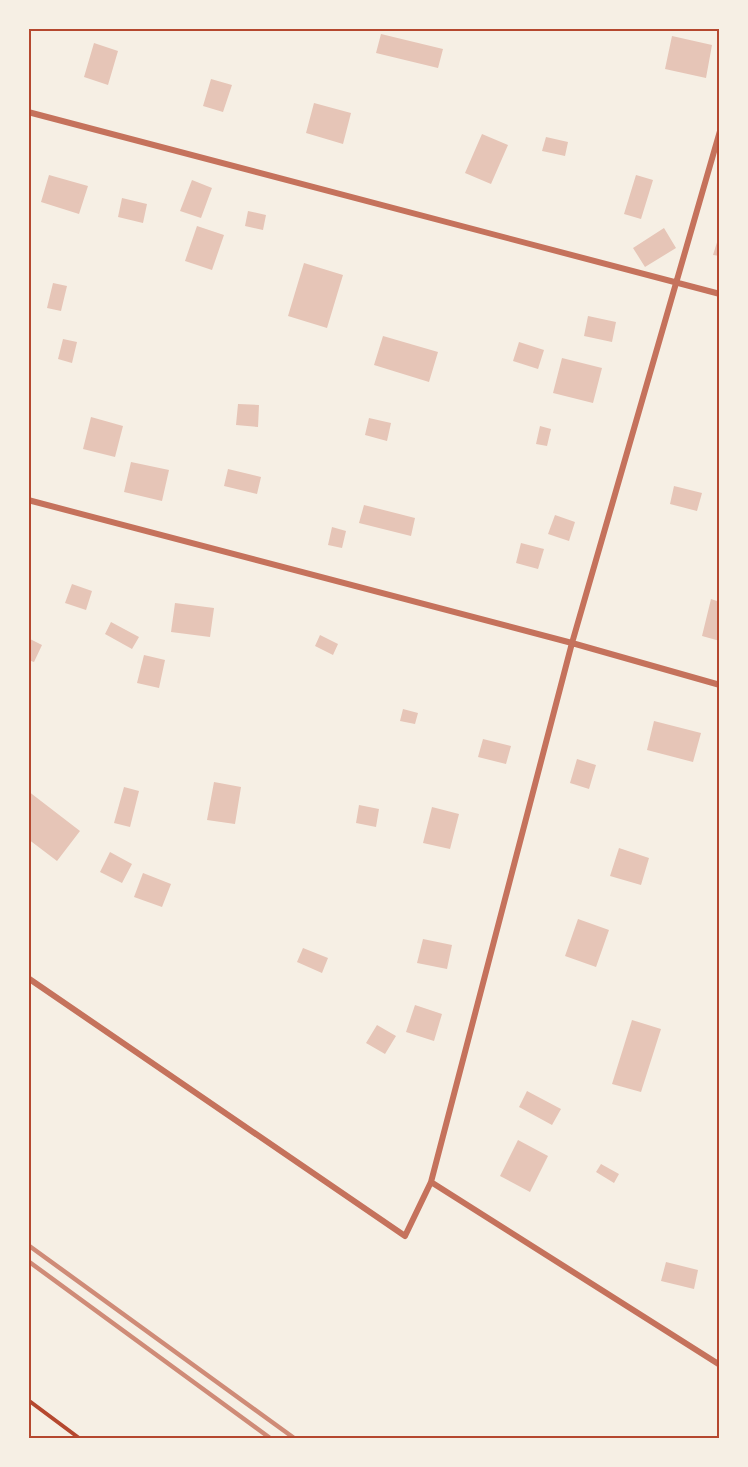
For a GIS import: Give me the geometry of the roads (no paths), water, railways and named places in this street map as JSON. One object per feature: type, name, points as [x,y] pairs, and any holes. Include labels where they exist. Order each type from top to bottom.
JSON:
[{"type":"street","points":[[28,112],[720,294]]},
{"type":"street","points":[[28,978],[405,1236],[431,1182],[572,643],[720,131]]},
{"type":"street","points":[[28,500],[572,643],[720,685]]},
{"type":"street","points":[[431,1182],[720,1365]]},
{"type":"railway","points":[[28,1245],[294,1438]]},
{"type":"railway","points":[[28,1261],[270,1438]]}]
